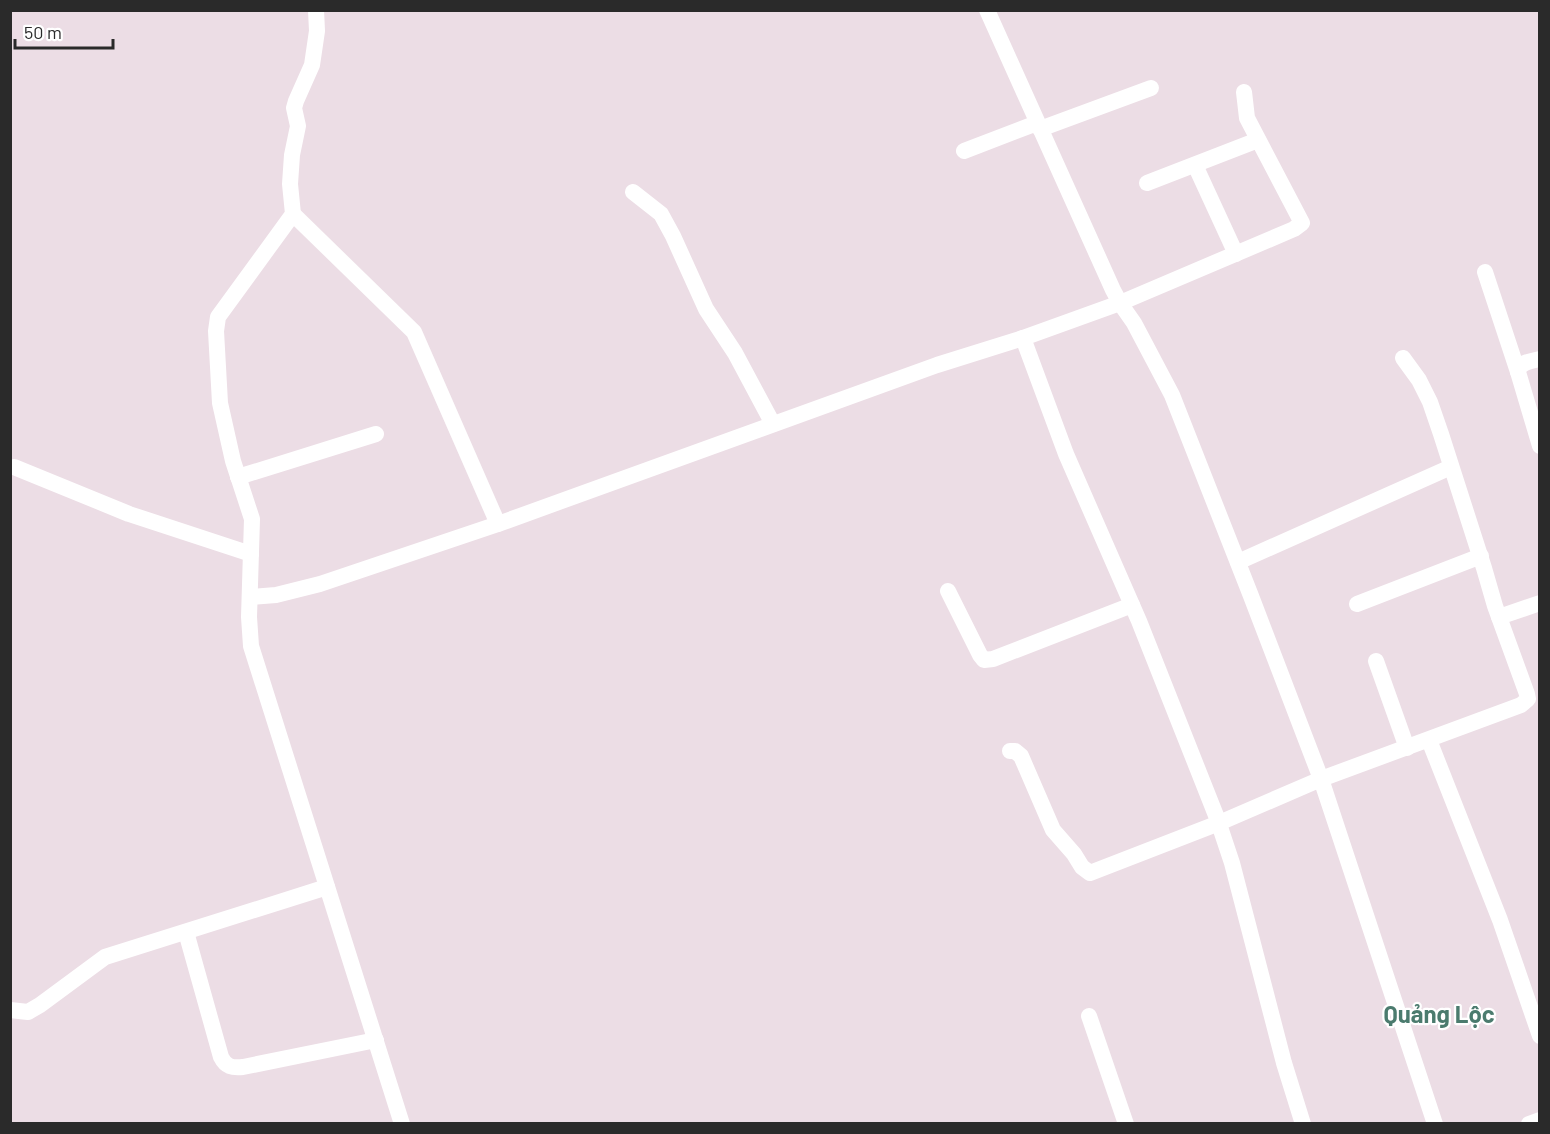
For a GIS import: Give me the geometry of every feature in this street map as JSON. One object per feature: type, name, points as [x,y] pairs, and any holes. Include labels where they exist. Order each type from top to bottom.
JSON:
[{"type":"street","points":[[316,10],[317,31],[312,65],[294,108],[297,126],[290,184],[293,214],[414,332],[498,524]]},
{"type":"street","points":[[987,10],[1120,303],[1134,323],[1172,395],[1321,779],[1435,1124]]},
{"type":"street","points":[[964,151],[1151,88]]},
{"type":"street","points":[[250,597],[276,595],[320,584],[498,524],[773,424],[1120,303],[1294,230],[1302,224],[1247,118],[1244,92]]},
{"type":"street","points":[[1147,183],[1258,140]]},
{"type":"street","points":[[1195,165],[1236,254]]},
{"type":"street","points":[[633,192],[661,214],[706,309],[735,352],[773,424]]},
{"type":"street","points":[[293,214],[218,317],[216,331],[220,403],[233,461],[252,519],[249,617],[251,646],[402,1124]]},
{"type":"street","points":[[1485,272],[1518,372],[1539,446]]},
{"type":"street","points":[[1023,338],[1066,454],[1132,605],[1219,823],[1232,862],[1284,1062],[1303,1124]]},
{"type":"street","points":[[1010,751],[1015,751],[1021,756],[1053,830],[1082,867],[1090,873],[1219,823],[1321,779],[1534,700],[1527,694],[1499,617],[1430,402],[1419,380],[1403,358]]},
{"type":"street","points":[[1518,372],[1521,365],[1539,358]]},
{"type":"street","points":[[238,477],[376,434]]},
{"type":"street","points":[[14,467],[129,514],[251,554]]},
{"type":"street","points":[[1238,562],[1451,467]]},
{"type":"street","points":[[1357,604],[1481,556]]},
{"type":"street","points":[[948,591],[984,660],[993,659],[1132,605]]},
{"type":"street","points":[[1499,617],[1539,603]]},
{"type":"street","points":[[1376,661],[1407,748]]},
{"type":"street","points":[[1429,740],[1500,920],[1539,1036]]},
{"type":"street","points":[[10,1010],[28,1012],[105,957],[327,887]]},
{"type":"street","points":[[186,932],[221,1057],[229,1066],[235,1068],[376,1040]]},
{"type":"street","points":[[1089,1016],[1126,1124]]},
{"type":"street","points":[[1529,1124],[1539,1120]]},
{"type":"district","name":"Quảng Lộc","points":[[1439,1015]]}]
